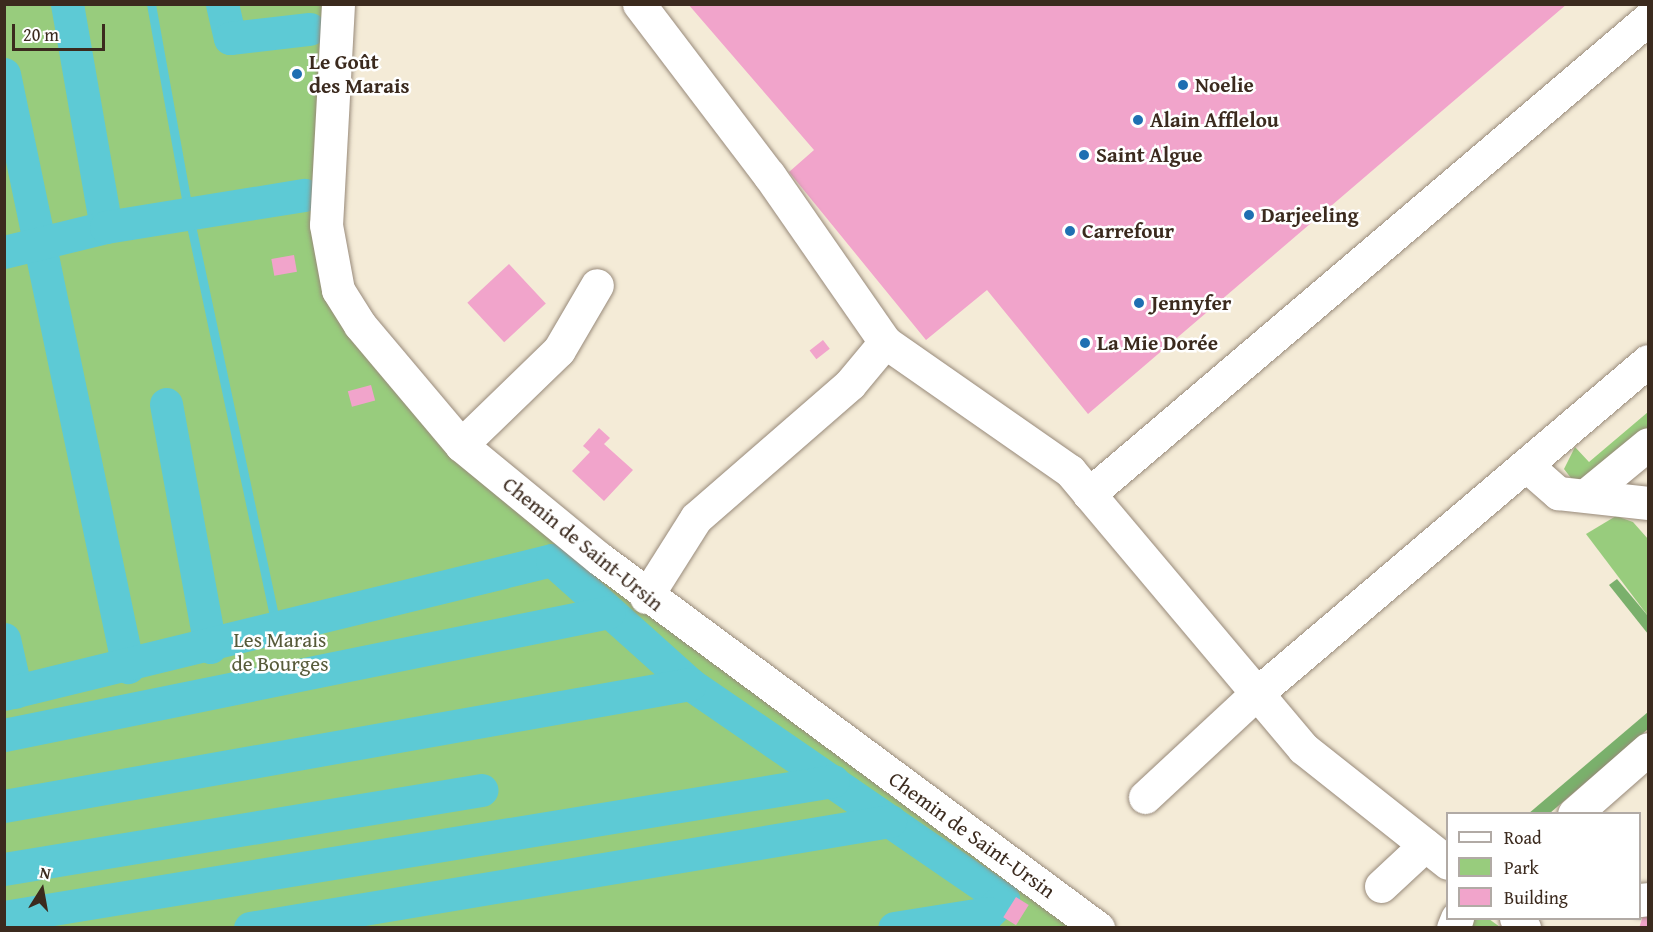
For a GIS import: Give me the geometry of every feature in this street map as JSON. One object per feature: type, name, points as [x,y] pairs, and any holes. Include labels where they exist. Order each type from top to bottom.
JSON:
[{"type":"street","name":"Chemin de Saint-Ursin","points":[[338,4],[324,183],[338,290],[360,326],[461,445],[646,597],[1098,927]]},
{"type":"street","points":[[639,4],[769,175],[885,342],[945,396],[1070,471],[1303,748],[1436,854],[1381,886]]},
{"type":"street","points":[[1089,494],[1648,19]]},
{"type":"street","points":[[461,445],[559,350],[597,285]]},
{"type":"street","points":[[646,597],[696,518],[850,384],[885,342]]},
{"type":"street","points":[[1145,797],[1256,694],[1648,361]]},
{"type":"street","points":[[1586,495],[1648,444]]},
{"type":"street","points":[[1526,465],[1558,493],[1648,503]]},
{"type":"street","points":[[1575,812],[1648,749]]},
{"type":"green space","name":"Les Marais de Bourges","points":[[5,4],[345,5],[324,183],[360,326],[461,445],[1098,928],[5,928]]},
{"type":"green space","points":[[1648,412],[1648,433],[1586,481],[1571,478],[1564,469],[1575,447],[1589,462]]},
{"type":"green space","points":[[1616,516],[1633,522],[1648,539],[1648,616],[1586,534]]},
{"type":"green space","points":[[1617,579],[1648,616],[1648,634],[1609,585]]},
{"type":"green space","points":[[1648,712],[1648,729],[1551,812],[1530,812]]},
{"type":"green space","points":[[1468,920],[1490,920],[1500,927],[1463,928]]},
{"type":"building","name":"Carrefour","points":[[688,4],[1567,4],[1088,414],[987,290],[926,340],[789,172],[814,150]]},
{"type":"building","points":[[294,255],[297,272],[274,276],[271,259]]},
{"type":"building","points":[[509,264],[546,303],[504,342],[467,303]]},
{"type":"building","points":[[823,340],[830,349],[816,359],[810,350]]},
{"type":"building","points":[[371,385],[375,400],[352,407],[348,391]]},
{"type":"building","points":[[599,428],[610,438],[604,444],[633,470],[604,501],[572,471],[590,452],[583,446]]},
{"type":"building","points":[[1016,897],[1029,905],[1016,925],[1003,917]]},
{"type":"building","points":[[1648,901],[1648,928],[1639,928]]},
{"type":"waterway","points":[[67,4],[106,227]]},
{"type":"waterway","points":[[151,4],[189,216],[277,630]]},
{"type":"waterway","points":[[222,4],[230,38],[309,29]]},
{"type":"waterway","points":[[4,74],[128,667]]},
{"type":"waterway","points":[[4,252],[106,227],[304,195]]},
{"type":"waterway","points":[[166,404],[210,647]]},
{"type":"waterway","points":[[4,694],[552,560],[690,684],[1003,899],[988,913],[894,928]]},
{"type":"waterway","points":[[4,735],[609,612]]},
{"type":"waterway","points":[[4,639],[16,692]]},
{"type":"waterway","points":[[4,806],[690,684]]},
{"type":"waterway","points":[[4,917],[833,781]]},
{"type":"waterway","points":[[4,869],[482,790]]},
{"type":"waterway","points":[[250,928],[890,821]]},
{"type":"place","name":"Le Goût des Marais","points":[[297,74]]},
{"type":"place","name":"Noelie","points":[[1183,85]]},
{"type":"place","name":"Alain Afflelou","points":[[1138,120]]},
{"type":"place","name":"Saint Algue","points":[[1084,155]]},
{"type":"place","name":"Darjeeling","points":[[1249,215]]},
{"type":"place","name":"Carrefour","points":[[1070,231]]},
{"type":"place","name":"Jennyfer","points":[[1139,303]]},
{"type":"place","name":"La Mie Dorée","points":[[1085,343]]}]
